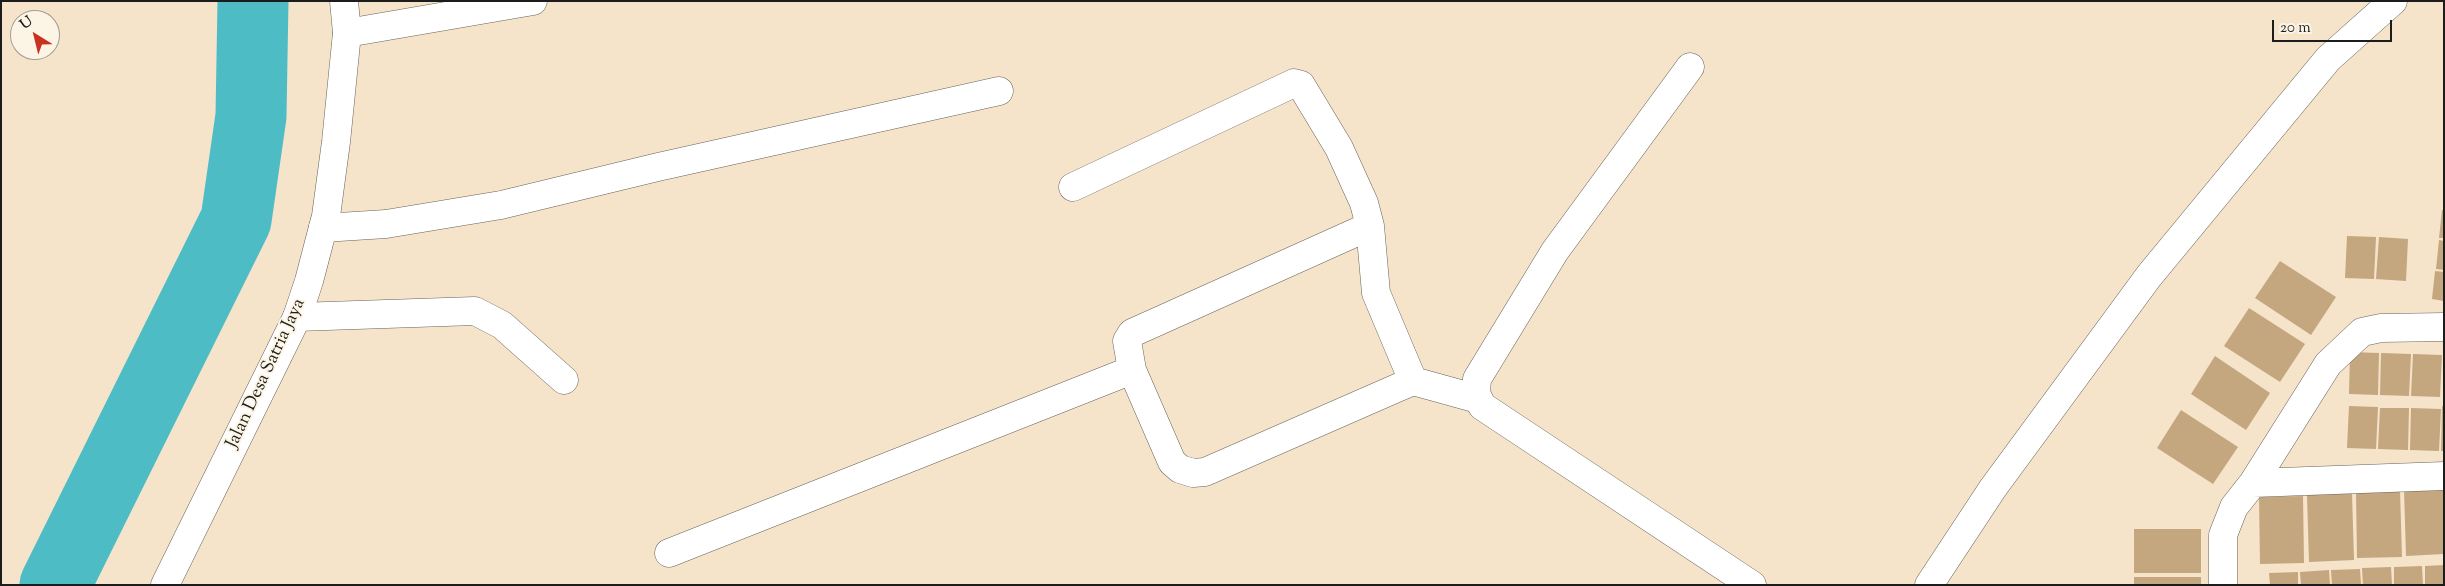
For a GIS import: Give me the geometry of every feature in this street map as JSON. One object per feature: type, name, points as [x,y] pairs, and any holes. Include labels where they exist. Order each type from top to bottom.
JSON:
[{"type":"street","name":"Jalan Desa Satria Jaya","points":[[165,585],[297,317],[323,228],[336,142],[347,33],[344,1]]},
{"type":"street","points":[[347,33],[533,1]]},
{"type":"street","points":[[1929,585],[1992,488],[2149,276],[2328,60],[2393,1]]},
{"type":"street","points":[[1690,67],[1555,251],[1477,378],[1478,398],[1482,406],[1752,585]]},
{"type":"street","points":[[1074,187],[1296,82],[1301,85],[1339,148],[1364,204],[1370,226],[1376,293],[1412,381]]},
{"type":"street","points":[[323,228],[386,224],[501,205],[658,167],[882,119],[999,91]]},
{"type":"street","points":[[1370,226],[1132,333],[1127,341],[1132,370],[1172,462],[1180,469],[1193,473],[1205,472],[1412,381],[1478,398]]},
{"type":"street","points":[[297,317],[475,311],[502,325],[564,380]]},
{"type":"street","points":[[2223,585],[2223,535],[2234,507],[2253,483],[2328,364],[2362,332],[2381,328],[2444,326]]},
{"type":"street","points":[[669,553],[1132,370]]},
{"type":"street","points":[[2253,483],[2444,476]]},
{"type":"building","points":[[2442,210],[2444,210],[2444,238],[2439,238]]},
{"type":"building","points":[[2347,236],[2376,237],[2374,279],[2345,278]]},
{"type":"building","points":[[2379,237],[2408,239],[2406,281],[2376,279]]},
{"type":"building","points":[[2439,240],[2444,241],[2444,270],[2436,269]]},
{"type":"building","points":[[2280,261],[2336,297],[2311,335],[2255,298]]},
{"type":"building","points":[[2435,271],[2444,272],[2444,301],[2432,299]]},
{"type":"building","points":[[2249,308],[2305,344],[2280,382],[2224,346]]},
{"type":"building","points":[[2350,352],[2379,353],[2378,395],[2349,394]]},
{"type":"building","points":[[2381,353],[2411,354],[2409,396],[2380,395]]},
{"type":"building","points":[[2413,354],[2442,355],[2440,397],[2411,396]]},
{"type":"building","points":[[2215,356],[2270,393],[2246,430],[2191,394]]},
{"type":"building","points":[[2349,406],[2378,407],[2376,449],[2347,448]]},
{"type":"building","points":[[2442,406],[2444,406],[2444,451],[2441,451]]},
{"type":"building","points":[[2380,408],[2409,408],[2408,450],[2378,449]]},
{"type":"building","points":[[2411,408],[2441,409],[2439,451],[2410,450]]},
{"type":"building","points":[[2181,410],[2238,447],[2213,484],[2157,448]]},
{"type":"building","points":[[2444,488],[2444,554],[2406,556],[2404,489]]},
{"type":"building","points":[[2400,490],[2402,557],[2357,558],[2356,491]]},
{"type":"building","points":[[2352,493],[2354,560],[2309,562],[2307,495]]},
{"type":"building","points":[[2303,496],[2304,563],[2260,564],[2259,497]]},
{"type":"building","points":[[2134,529],[2201,529],[2201,573],[2134,573]]},
{"type":"building","points":[[2444,565],[2444,585],[2425,585],[2425,566]]},
{"type":"building","points":[[2422,566],[2423,585],[2394,585],[2394,567]]},
{"type":"building","points":[[2391,567],[2392,585],[2363,585],[2362,568]]},
{"type":"building","points":[[2360,569],[2361,585],[2332,585],[2331,570]]},
{"type":"building","points":[[2329,570],[2330,585],[2301,585],[2300,572]]},
{"type":"building","points":[[2298,572],[2298,585],[2270,585],[2269,573]]},
{"type":"building","points":[[2134,577],[2201,577],[2201,585],[2134,585]]},
{"type":"waterway","points":[[55,585],[236,220],[251,116],[253,1]]}]
